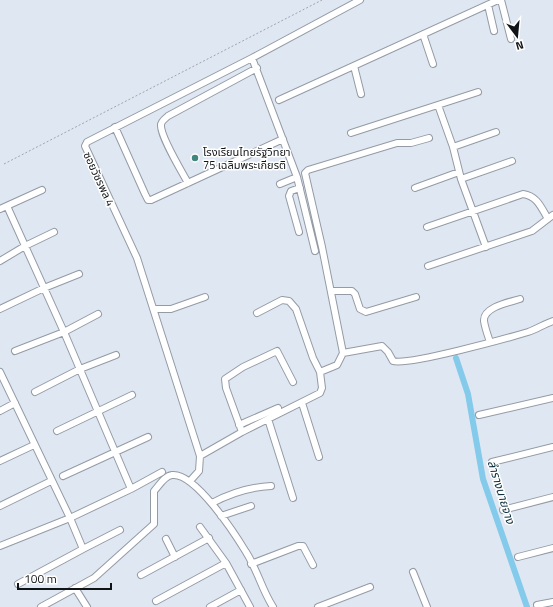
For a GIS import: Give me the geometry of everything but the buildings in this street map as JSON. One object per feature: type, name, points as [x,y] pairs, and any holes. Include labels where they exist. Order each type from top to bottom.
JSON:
[{"type":"street","name":"ซอยวัชรพล 4","points":[[200,456],[137,258],[84,146],[87,142],[115,127],[252,58],[360,0]]},
{"type":"street","points":[[279,100],[500,0],[511,39]]},
{"type":"street","points":[[488,5],[494,31]]},
{"type":"street","points":[[423,34],[433,64]]},
{"type":"street","points":[[252,58],[297,177],[315,251]]},
{"type":"street","points":[[354,66],[361,94]]},
{"type":"street","points":[[188,183],[163,136],[161,125],[162,121],[168,116],[257,68]]},
{"type":"street","points":[[351,133],[478,92]]},
{"type":"street","points":[[438,105],[453,147],[460,176],[486,247]]},
{"type":"street","points":[[115,127],[148,200],[155,199],[283,139]]},
{"type":"street","points":[[453,147],[496,132]]},
{"type":"street","points":[[320,372],[337,365],[342,353],[331,291],[305,176],[306,171],[397,143],[412,143],[429,138]]},
{"type":"street","points":[[415,188],[512,161]]},
{"type":"street","points":[[280,184],[297,177]]},
{"type":"street","points":[[299,232],[288,196],[291,191],[300,188]]},
{"type":"street","points":[[0,209],[42,190]]},
{"type":"street","points":[[427,227],[523,194],[532,196],[551,217],[532,231],[428,266]]},
{"type":"street","points":[[6,206],[64,332],[131,489]]},
{"type":"street","points":[[0,261],[25,246],[54,232]]},
{"type":"street","points":[[0,309],[44,288],[79,274]]},
{"type":"street","points":[[331,291],[352,291],[355,294],[360,309],[366,312],[416,297]]},
{"type":"street","points":[[154,309],[172,309],[204,297]]},
{"type":"street","points":[[490,342],[484,320],[485,315],[495,307],[520,299]]},
{"type":"street","points":[[190,481],[199,471],[201,462],[200,456],[242,432],[320,393],[322,388],[320,372],[313,358],[296,309],[290,301],[282,300],[258,313]]},
{"type":"street","points":[[15,351],[64,332],[98,314]]},
{"type":"street","points":[[342,353],[382,346],[396,362],[418,359],[530,331],[542,324],[553,321]]},
{"type":"street","points":[[242,432],[226,388],[225,379],[243,367],[277,351],[293,382]]},
{"type":"street","points":[[35,392],[80,369],[116,356]]},
{"type":"street","points":[[0,372],[70,518],[83,549]]},
{"type":"street","points":[[57,431],[132,395]]},
{"type":"street","points":[[479,415],[553,398]]},
{"type":"street","points":[[302,402],[319,457]]},
{"type":"street","points":[[0,411],[15,404]]},
{"type":"street","points":[[239,425],[278,408]]},
{"type":"street","points":[[268,419],[293,498]]},
{"type":"street","points":[[63,476],[148,437]]},
{"type":"street","points":[[0,461],[34,445]]},
{"type":"street","points":[[492,462],[553,447]]},
{"type":"street","points":[[0,546],[70,518],[131,489],[162,472]]},
{"type":"street","points":[[41,607],[94,578],[154,524],[154,491],[166,477],[173,475],[190,481],[212,503],[246,553],[273,607]]},
{"type":"street","points":[[0,506],[51,480]]},
{"type":"street","points":[[212,503],[228,494],[252,487],[271,486]]},
{"type":"street","points":[[503,510],[553,497]]},
{"type":"street","points":[[221,516],[251,506]]},
{"type":"street","points":[[200,527],[226,563],[250,607]]},
{"type":"street","points":[[18,584],[120,530]]},
{"type":"street","points":[[166,538],[175,557]]},
{"type":"street","points":[[141,575],[209,538]]},
{"type":"street","points":[[252,564],[298,546],[303,546],[313,565]]},
{"type":"street","points":[[518,557],[553,548]]},
{"type":"street","points":[[156,601],[226,563]]},
{"type":"street","points":[[413,572],[427,607]]},
{"type":"street","points":[[318,607],[370,587]]},
{"type":"street","points":[[75,588],[87,607]]},
{"type":"street","points":[[210,607],[241,590]]},
{"type":"street","points":[[537,605],[553,602]]},
{"type":"path","points":[[4,164],[322,0]]},
{"type":"waterway","name":"ลำรางนายจาง","points":[[456,358],[468,394],[483,479],[527,607]]},
{"type":"place","name":"โรงเรียนไทยรัฐวิทยา 75 เฉลิมพระเกียรติ","points":[[195,158]]}]
